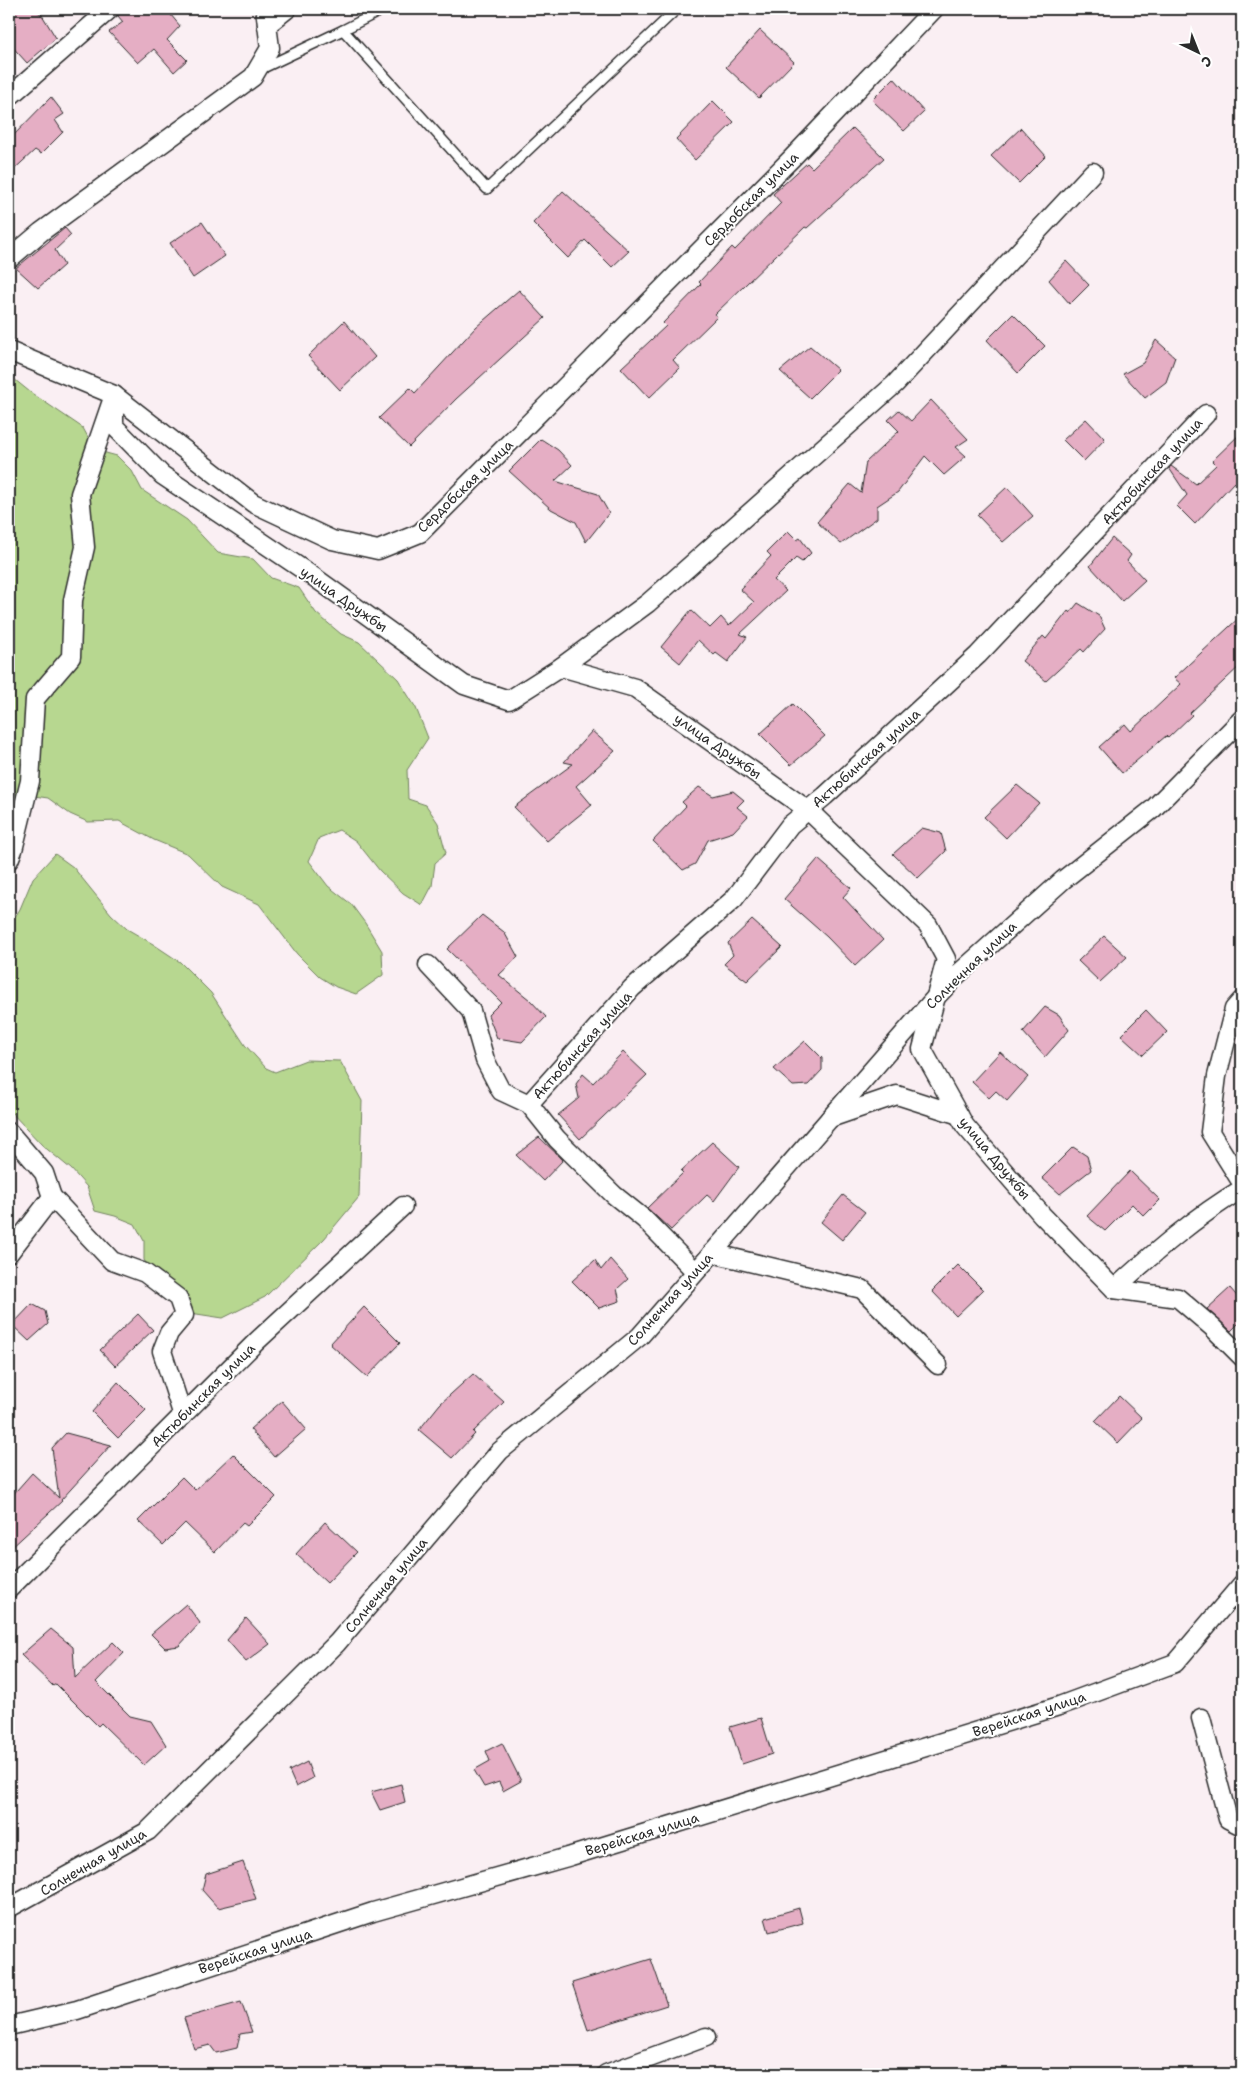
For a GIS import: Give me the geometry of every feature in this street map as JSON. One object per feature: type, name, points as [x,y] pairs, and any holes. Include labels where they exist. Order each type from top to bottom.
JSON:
[{"type":"street","points":[[9,97],[110,9]]},
{"type":"street","points":[[9,259],[42,232],[253,77],[270,48],[266,17],[287,9]]},
{"type":"street","name":"Сердобская улица","points":[[114,395],[253,503],[332,540],[378,550],[420,533],[792,158],[934,9]]},
{"type":"street","points":[[561,667],[648,603],[895,384],[1093,172]]},
{"type":"street","points":[[9,351],[114,395],[80,494],[84,547],[73,600],[71,657],[35,699],[30,781],[9,860]]},
{"type":"street","name":"улица Дружбы","points":[[114,395],[114,426],[162,476],[314,577],[464,685],[509,700],[561,667],[635,688],[808,810],[928,925],[946,959],[922,1050],[965,1126],[1042,1215],[1114,1289]]},
{"type":"street","name":"Актюбинская улица","points":[[529,1104],[632,988],[734,899],[790,825],[978,655],[1206,414]]},
{"type":"street","name":"Солнечная улица","points":[[9,1908],[148,1831],[337,1643],[500,1451],[640,1336],[695,1271],[957,975],[1063,880],[1153,809],[1242,719]]},
{"type":"street","points":[[428,965],[471,1011],[485,1060],[501,1091],[529,1104],[557,1139],[614,1195],[644,1218],[695,1271]]},
{"type":"street","points":[[1242,1000],[1234,1009],[1217,1076],[1210,1132],[1242,1183]]},
{"type":"street","points":[[830,1118],[897,1095],[959,1115]]},
{"type":"street","points":[[9,1132],[44,1173],[52,1197],[112,1261],[145,1273],[178,1298],[184,1315],[169,1333],[162,1351],[183,1416]]},
{"type":"street","points":[[1114,1289],[1167,1242],[1221,1202],[1242,1189]]},
{"type":"street","points":[[9,1253],[52,1197]]},
{"type":"street","name":"Актюбинская улица","points":[[9,1589],[257,1342],[402,1206]]},
{"type":"street","points":[[712,1253],[862,1289],[938,1365]]},
{"type":"street","points":[[1114,1289],[1178,1298],[1242,1356]]},
{"type":"street","name":"Верейская улица","points":[[9,2026],[77,2010],[373,1912],[571,1856],[1058,1706],[1174,1663],[1242,1584]]},
{"type":"street","points":[[1201,1718],[1228,1819],[1242,1826]]},
{"type":"street","points":[[606,2074],[706,2037]]},
{"type":"lane","points":[[256,71],[384,9]]},
{"type":"lane","points":[[343,30],[487,189],[677,9]]},
{"type":"green space","points":[[9,375],[30,392],[83,428],[95,450],[117,456],[132,471],[142,490],[187,520],[218,553],[253,559],[271,578],[299,588],[316,613],[341,634],[359,642],[398,679],[416,708],[428,738],[407,770],[408,799],[426,805],[438,823],[446,853],[435,863],[432,886],[422,905],[403,893],[380,871],[356,841],[339,830],[319,838],[309,861],[328,886],[351,904],[382,951],[383,975],[356,994],[336,987],[320,977],[297,954],[259,904],[222,887],[188,854],[154,840],[119,821],[88,822],[70,814],[48,798],[27,795],[9,806]]},
{"type":"green space","points":[[55,854],[73,867],[111,914],[127,929],[180,962],[211,993],[245,1045],[266,1068],[275,1072],[306,1060],[340,1061],[362,1101],[359,1197],[324,1239],[265,1297],[223,1318],[177,1311],[144,1260],[144,1241],[135,1224],[95,1211],[87,1187],[71,1169],[42,1145],[9,1110],[9,926],[20,909],[33,878]]},
{"type":"building","points":[[18,9],[34,9],[42,15],[56,38],[27,63],[9,43],[9,18]]},
{"type":"building","points":[[120,9],[166,9],[180,26],[167,40],[187,60],[174,72],[154,49],[138,63],[109,32],[123,22],[118,16]]},
{"type":"building","points":[[760,30],[794,62],[759,98],[726,67]]},
{"type":"building","points":[[894,78],[924,112],[904,131],[872,100]]},
{"type":"building","points":[[51,97],[64,114],[55,120],[63,132],[41,154],[35,150],[9,174],[9,140]]},
{"type":"building","points":[[713,101],[734,122],[695,160],[676,139]]},
{"type":"building","points":[[853,128],[884,158],[807,228],[805,227],[715,314],[717,317],[673,360],[680,368],[649,398],[621,368],[666,326],[663,323],[701,284],[699,282],[732,247],[735,250],[781,203],[773,194],[807,163],[812,168]]},
{"type":"building","points":[[1021,128],[1046,156],[1019,183],[991,156]]},
{"type":"building","points":[[563,191],[629,251],[612,267],[585,240],[568,258],[533,223]]},
{"type":"building","points":[[202,222],[225,256],[193,278],[170,243]]},
{"type":"building","points":[[65,228],[71,235],[55,250],[64,265],[38,288],[16,268]]},
{"type":"building","points":[[1066,261],[1089,285],[1070,304],[1049,280]]},
{"type":"building","points":[[519,290],[545,318],[456,399],[409,447],[379,418],[410,388],[415,393],[476,327]]},
{"type":"building","points":[[1013,314],[1045,346],[1018,373],[987,340]]},
{"type":"building","points":[[344,321],[375,357],[340,390],[308,356]]},
{"type":"building","points":[[1156,340],[1175,357],[1166,382],[1145,398],[1123,374],[1143,363]]},
{"type":"building","points":[[810,346],[838,370],[810,398],[780,371]]},
{"type":"building","points":[[931,400],[968,439],[956,447],[966,456],[944,475],[925,456],[898,492],[877,506],[877,518],[841,544],[817,522],[850,484],[861,493],[866,462],[899,431],[888,420],[899,410],[911,421]]},
{"type":"building","points":[[1086,419],[1105,439],[1084,461],[1063,440]]},
{"type":"building","points":[[1242,432],[1242,490],[1234,482],[1195,524],[1177,506],[1187,495],[1169,468],[1171,466],[1196,484],[1216,465],[1212,461]]},
{"type":"building","points":[[541,439],[558,450],[572,465],[555,481],[598,494],[609,513],[586,542],[576,522],[551,509],[509,471]]},
{"type":"building","points":[[1007,487],[1033,516],[1003,542],[977,515]]},
{"type":"building","points":[[788,531],[797,540],[800,538],[811,553],[802,562],[796,558],[774,580],[786,591],[740,634],[747,637],[728,662],[716,653],[714,655],[698,640],[680,663],[661,647],[691,610],[710,628],[721,617],[729,626],[754,602],[740,589],[771,556],[767,552]]},
{"type":"building","points":[[1112,538],[1131,555],[1127,561],[1145,580],[1122,601],[1090,566]]},
{"type":"building","points":[[1078,603],[1099,616],[1105,629],[1084,652],[1081,649],[1046,681],[1022,661],[1043,636],[1046,639],[1068,611],[1070,613]]},
{"type":"building","points":[[1242,615],[1242,664],[1190,713],[1192,715],[1168,738],[1166,736],[1122,773],[1099,747],[1125,724],[1131,731],[1181,684],[1174,678]]},
{"type":"building","points":[[793,704],[825,736],[791,765],[760,734]]},
{"type":"building","points":[[592,731],[615,751],[576,786],[592,805],[547,841],[514,807],[573,764],[564,762]]},
{"type":"building","points":[[1017,785],[1039,803],[1006,838],[984,817]]},
{"type":"building","points":[[699,787],[713,796],[733,791],[744,800],[737,807],[748,816],[733,832],[708,840],[695,864],[683,870],[653,841],[686,806],[682,802]]},
{"type":"building","points":[[922,828],[941,833],[946,851],[918,878],[893,854]]},
{"type":"building","points":[[818,859],[851,888],[843,897],[883,940],[855,966],[827,937],[784,899]]},
{"type":"building","points":[[482,915],[504,932],[518,957],[499,975],[530,1000],[546,1017],[522,1042],[497,1038],[488,1015],[501,1002],[447,949]]},
{"type":"building","points":[[752,920],[782,947],[747,981],[724,964],[733,955],[728,943]]},
{"type":"building","points":[[1104,936],[1127,957],[1100,982],[1078,961]]},
{"type":"building","points":[[1045,1007],[1059,1015],[1069,1030],[1045,1057],[1023,1032]]},
{"type":"building","points":[[1146,1010],[1167,1032],[1143,1055],[1121,1035]]},
{"type":"building","points":[[805,1041],[822,1058],[822,1070],[808,1085],[793,1086],[774,1069]]},
{"type":"building","points":[[623,1052],[647,1075],[580,1139],[558,1115],[579,1098],[576,1084],[583,1074],[593,1083]]},
{"type":"building","points":[[1000,1052],[1028,1077],[1007,1101],[996,1091],[989,1098],[972,1082]]},
{"type":"building","points":[[539,1137],[563,1160],[543,1181],[516,1155]]},
{"type":"building","points":[[712,1142],[739,1167],[714,1201],[707,1195],[671,1230],[647,1208],[683,1173],[681,1171]]},
{"type":"building","points":[[1073,1147],[1087,1156],[1091,1170],[1060,1194],[1042,1178]]},
{"type":"building","points":[[1130,1171],[1160,1200],[1144,1216],[1132,1204],[1105,1231],[1087,1216]]},
{"type":"building","points":[[843,1195],[865,1212],[842,1240],[821,1222]]},
{"type":"building","points":[[610,1259],[628,1279],[617,1289],[620,1301],[599,1308],[572,1281],[595,1260],[601,1270]]},
{"type":"building","points":[[958,1265],[983,1290],[956,1316],[932,1291]]},
{"type":"building","points":[[1230,1288],[1242,1302],[1242,1320],[1231,1331],[1207,1309]]},
{"type":"building","points":[[32,1304],[45,1311],[48,1324],[29,1341],[12,1325]]},
{"type":"building","points":[[364,1307],[400,1343],[367,1377],[330,1344]]},
{"type":"building","points":[[138,1314],[153,1330],[115,1366],[100,1350]]},
{"type":"building","points":[[473,1374],[504,1402],[473,1432],[475,1434],[452,1458],[419,1430],[440,1404]]},
{"type":"building","points":[[118,1382],[146,1410],[118,1438],[92,1412]]},
{"type":"building","points":[[1119,1396],[1142,1418],[1118,1443],[1095,1421]]},
{"type":"building","points":[[282,1401],[306,1429],[274,1457],[250,1429]]},
{"type":"building","points":[[66,1433],[111,1445],[62,1501],[9,1550],[9,1499],[32,1473],[59,1498],[52,1448]]},
{"type":"building","points":[[233,1454],[276,1497],[247,1526],[243,1523],[215,1552],[185,1523],[163,1545],[138,1521],[182,1477],[195,1490]]},
{"type":"building","points":[[325,1522],[357,1552],[327,1583],[296,1554]]},
{"type":"building","points":[[186,1604],[200,1623],[179,1646],[165,1648],[151,1634]]},
{"type":"building","points":[[246,1618],[270,1644],[246,1662],[227,1640]]},
{"type":"building","points":[[51,1629],[73,1647],[75,1678],[113,1642],[124,1653],[96,1682],[130,1716],[151,1721],[166,1745],[144,1765],[101,1723],[98,1726],[56,1684],[53,1686],[21,1655]]},
{"type":"building","points":[[761,1718],[772,1754],[742,1764],[730,1727]]},
{"type":"building","points":[[502,1743],[521,1781],[503,1791],[499,1782],[484,1787],[474,1770],[490,1761],[486,1751]]},
{"type":"building","points":[[307,1762],[313,1778],[296,1787],[289,1771]]},
{"type":"building","points":[[401,1784],[405,1802],[380,1810],[371,1792]]},
{"type":"building","points":[[243,1862],[256,1899],[218,1908],[202,1890],[206,1874]]},
{"type":"building","points":[[799,1908],[803,1923],[769,1932],[765,1918]]},
{"type":"building","points":[[651,1959],[667,2005],[588,2030],[572,1983]]},
{"type":"building","points":[[241,2002],[252,2032],[240,2034],[237,2048],[216,2053],[210,2045],[194,2049],[184,2018]]}]
